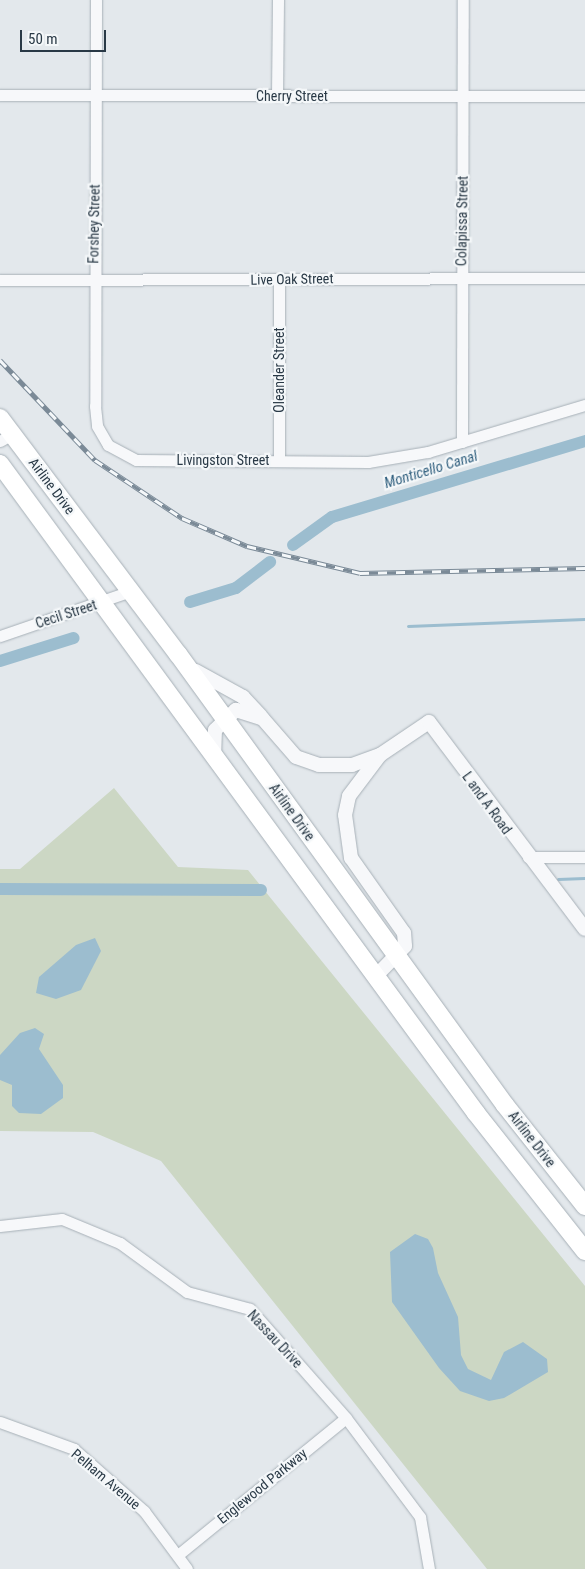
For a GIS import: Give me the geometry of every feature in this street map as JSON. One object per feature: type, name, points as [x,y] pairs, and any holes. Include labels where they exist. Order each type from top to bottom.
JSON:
[{"type":"highway","name":"Airline Drive","points":[[0,418],[6,438],[131,591],[224,717],[396,958],[585,1206]]},
{"type":"highway","name":"Airline Drive","points":[[0,464],[375,977],[585,1251]]},
{"type":"street","name":"Forshey Street","points":[[96,0],[94,282],[97,426],[108,445]]},
{"type":"street","points":[[277,96],[278,0]]},
{"type":"street","name":"Colapissa Street","points":[[462,442],[461,278],[464,0]]},
{"type":"street","name":"Cherry Street","points":[[0,95],[585,96]]},
{"type":"street","name":"Live Oak Street","points":[[0,280],[94,282],[585,278]]},
{"type":"street","name":"Oleander Street","points":[[279,279],[279,460]]},
{"type":"street","name":"Livingston Street","points":[[108,445],[136,460],[343,462],[392,460],[462,442],[585,405]]},
{"type":"street","name":"Cecil Street","points":[[0,636],[102,603],[131,591]]},
{"type":"street","points":[[178,654],[207,681],[243,697],[296,757],[319,765],[352,764],[380,756]]},
{"type":"street","points":[[214,758],[215,730],[224,717],[236,710],[263,719]]},
{"type":"street","name":"L and A Road","points":[[380,756],[429,722],[528,857],[585,928]]},
{"type":"street","points":[[375,977],[396,958],[405,946],[404,933],[351,858],[345,837],[349,796],[380,756]]},
{"type":"street","points":[[528,857],[585,857]]},
{"type":"street","name":"Nassau Drive","points":[[0,1226],[62,1219],[120,1243],[187,1292],[250,1309],[346,1418],[420,1517],[429,1569]]},
{"type":"street","name":"Englewood Parkway","points":[[179,1554],[346,1418]]},
{"type":"street","name":"Pelham Avenue","points":[[0,1422],[74,1449],[144,1511],[179,1554],[187,1569]]},
{"type":"green space","points":[[114,788],[178,867],[248,870],[585,1286],[585,1569],[487,1569],[161,1161],[93,1132],[0,1131],[0,869],[20,869]]},
{"type":"water","points":[[95,938],[101,951],[81,990],[56,999],[36,993],[39,977],[76,945]]},
{"type":"water","points":[[35,1028],[44,1034],[39,1049],[63,1085],[63,1098],[41,1114],[19,1113],[12,1106],[12,1085],[0,1080],[0,1055],[20,1033]]},
{"type":"water","points":[[415,1234],[428,1239],[433,1248],[438,1273],[458,1317],[461,1355],[468,1369],[491,1380],[504,1352],[523,1342],[547,1359],[548,1372],[504,1398],[489,1401],[460,1391],[439,1368],[392,1302],[390,1252]]},
{"type":"waterway","name":"Monticello Canal","points":[[293,545],[332,517],[585,441]]},
{"type":"waterway","points":[[190,602],[236,588],[270,562]]},
{"type":"waterway","points":[[408,626],[585,619]]},
{"type":"waterway","points":[[0,661],[74,638]]},
{"type":"waterway","points":[[558,879],[585,878]]},
{"type":"waterway","points":[[0,889],[261,890]]},
{"type":"railway","points":[[0,360],[95,460],[182,518],[247,546],[360,573],[585,568]]}]
